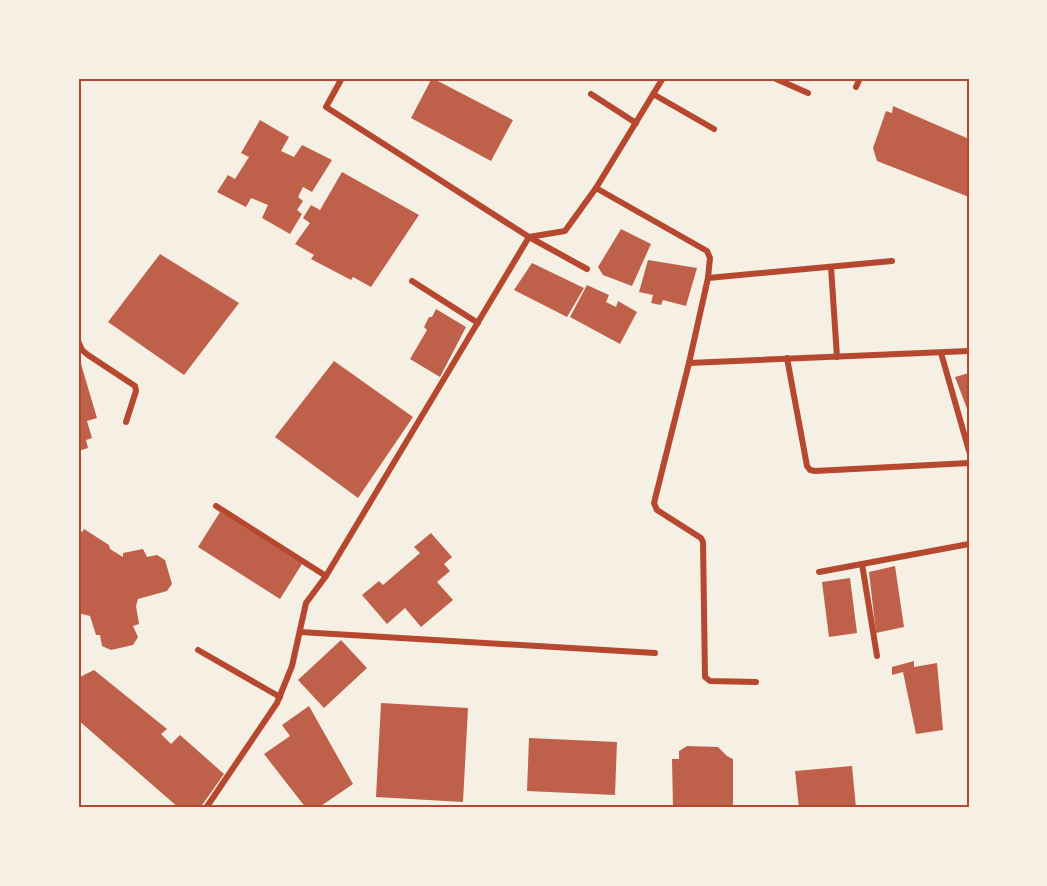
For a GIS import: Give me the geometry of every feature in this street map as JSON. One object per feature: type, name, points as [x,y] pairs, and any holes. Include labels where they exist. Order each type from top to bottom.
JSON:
[{"type":"street","points":[[342,78],[326,107],[529,237],[587,269]]},
{"type":"street","points":[[206,808],[280,697],[292,666],[306,603],[326,576],[529,237],[565,231],[596,188],[663,78]]},
{"type":"street","points":[[774,78],[808,93]]},
{"type":"street","points":[[856,87],[860,78]]},
{"type":"street","points":[[591,94],[636,123]]},
{"type":"street","points":[[652,94],[714,129]]},
{"type":"street","points":[[596,188],[707,250],[710,258],[708,278],[689,363],[654,503],[657,510],[701,538],[703,542],[705,677],[710,681],[756,682]]},
{"type":"street","points":[[708,278],[892,261]]},
{"type":"street","points":[[831,267],[837,357]]},
{"type":"street","points":[[412,281],[478,323]]},
{"type":"street","points":[[78,341],[82,350],[88,355],[135,386],[136,391],[126,422]]},
{"type":"street","points":[[689,363],[969,351]]},
{"type":"street","points":[[941,353],[969,451]]},
{"type":"street","points":[[786,358],[807,466],[810,470],[969,463]]},
{"type":"street","points":[[216,506],[326,576]]},
{"type":"street","points":[[819,572],[969,544]]},
{"type":"street","points":[[862,564],[877,656]]},
{"type":"street","points":[[300,632],[655,653]]},
{"type":"street","points":[[198,650],[280,697]]},
{"type":"building","points":[[432,78],[513,120],[491,161],[411,118]]},
{"type":"building","points":[[893,106],[969,139],[969,197],[877,161],[873,148],[886,111],[892,113]]},
{"type":"building","points":[[260,120],[289,137],[281,151],[294,157],[302,145],[332,160],[312,192],[303,187],[298,197],[303,201],[297,210],[302,214],[290,234],[262,218],[268,205],[251,198],[246,207],[217,192],[228,175],[235,179],[249,157],[241,153]]},
{"type":"building","points":[[342,172],[419,215],[371,287],[353,277],[351,280],[311,259],[314,255],[295,244],[310,223],[303,218],[311,205],[320,210]]},
{"type":"building","points":[[621,229],[651,244],[632,286],[603,275],[598,267]]},
{"type":"building","points":[[160,254],[239,303],[184,375],[108,322]]},
{"type":"building","points":[[648,260],[697,268],[686,306],[663,300],[661,305],[651,303],[653,295],[639,292]]},
{"type":"building","points":[[532,263],[584,288],[567,317],[514,290]]},
{"type":"building","points":[[587,285],[609,295],[606,302],[616,307],[618,301],[637,312],[620,344],[570,317]]},
{"type":"building","points":[[436,309],[466,327],[440,377],[410,359],[427,330],[424,327],[429,317],[432,317]]},
{"type":"building","points":[[334,361],[413,417],[358,498],[275,437]]},
{"type":"building","points":[[81,364],[97,418],[87,421],[92,438],[86,440],[88,448],[78,451],[78,365]]},
{"type":"building","points":[[969,373],[969,414],[955,377]]},
{"type":"building","points":[[220,512],[302,564],[280,599],[198,547]]},
{"type":"building","points":[[78,529],[82,532],[84,529],[123,557],[123,553],[143,549],[147,557],[157,555],[165,560],[172,584],[167,591],[138,599],[136,606],[139,624],[133,626],[138,637],[133,645],[111,650],[102,646],[100,635],[96,635],[90,616],[78,613]]},
{"type":"building","points":[[431,533],[452,557],[444,564],[450,571],[437,582],[453,600],[421,627],[405,608],[387,624],[362,595],[379,581],[383,585],[420,553],[414,547]]},
{"type":"building","points":[[895,566],[904,627],[876,633],[869,572]]},
{"type":"building","points":[[850,578],[857,633],[829,637],[822,582]]},
{"type":"building","points":[[341,640],[367,668],[324,708],[298,680]]},
{"type":"building","points":[[914,661],[914,667],[937,663],[943,730],[916,734],[903,672],[892,675],[892,667]]},
{"type":"building","points":[[94,670],[167,729],[161,734],[171,744],[180,735],[224,774],[200,808],[179,808],[78,720],[78,678]]},
{"type":"building","points":[[381,703],[468,708],[463,802],[376,797]]},
{"type":"building","points":[[309,706],[353,784],[318,808],[306,808],[264,754],[290,736],[282,725]]},
{"type":"building","points":[[529,738],[617,742],[615,795],[527,791]]},
{"type":"building","points":[[687,746],[718,747],[733,759],[733,808],[673,808],[672,759],[679,759],[679,751]]},
{"type":"building","points":[[852,766],[856,808],[799,808],[795,771]]}]
